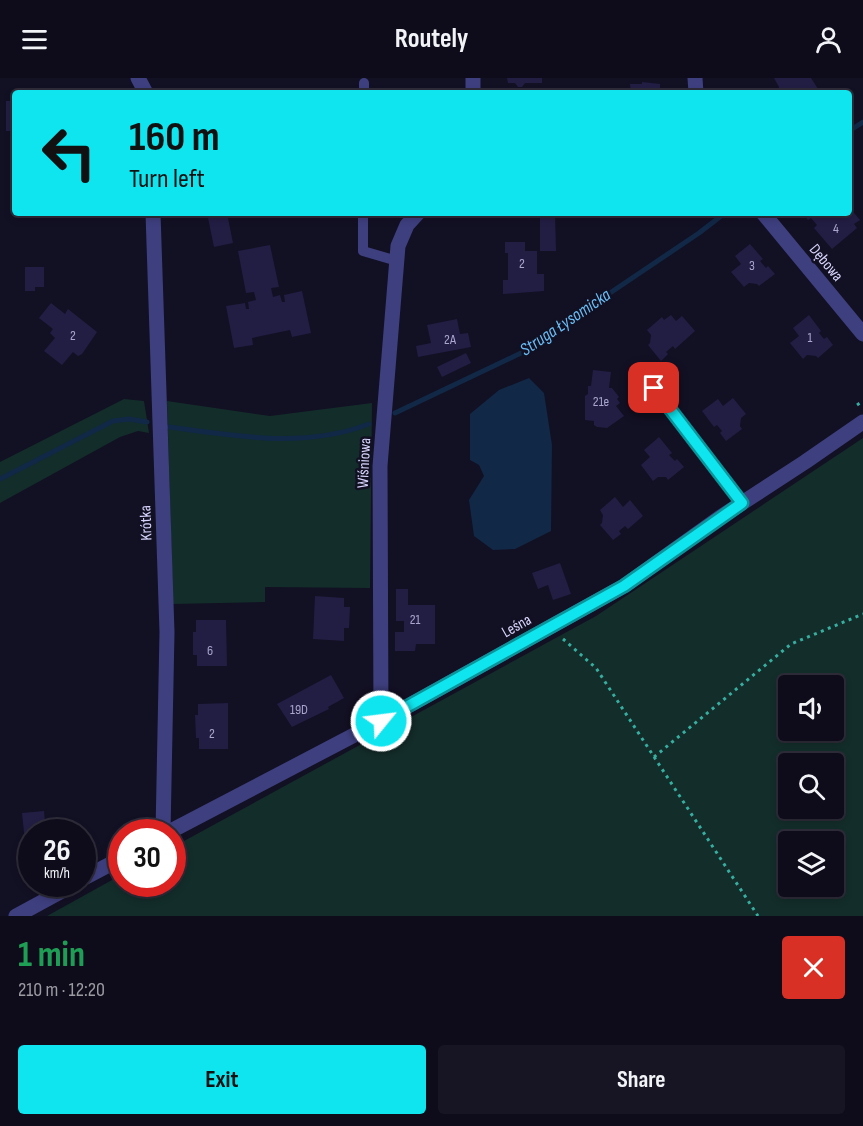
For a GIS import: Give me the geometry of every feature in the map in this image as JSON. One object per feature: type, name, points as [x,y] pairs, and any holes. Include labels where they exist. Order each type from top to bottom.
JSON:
[{"type":"street","name":"Krótka","points":[[153,216],[167,632],[163,819]]},
{"type":"street","name":"Wiśniowa","points":[[381,721],[380,466],[398,246],[401,235],[416,216]]},
{"type":"street","name":"Dębowa","points":[[765,216],[863,334]]},
{"type":"street","name":"Leśna","points":[[186,823],[381,721],[624,586],[863,422]]},
{"type":"street","points":[[16,916],[51,897]]},
{"type":"lane","points":[[363,216],[363,251],[397,261]]},
{"type":"lane","points":[[654,388],[742,503]]},
{"type":"path","points":[[854,408],[863,401]]},
{"type":"path","points":[[654,757],[791,644],[863,614]]},
{"type":"path","points":[[549,627],[596,668],[758,916]]},
{"type":"green space","points":[[124,399],[144,401],[149,433],[138,431],[120,437],[0,503],[0,462]]},
{"type":"green space","points":[[167,401],[270,416],[372,403],[370,588],[265,587],[265,602],[173,604]]},
{"type":"green space","points":[[863,438],[863,916],[47,916],[81,897],[96,897],[96,889],[108,882],[108,897],[186,897],[186,840],[596,616]]},
{"type":"water","points":[[529,378],[544,393],[552,445],[551,531],[515,549],[493,550],[474,536],[469,500],[484,476],[479,465],[470,460],[470,414],[499,390]]},
{"type":"building","points":[[507,78],[542,78],[542,83],[525,83],[522,87],[518,87],[515,83],[508,83]]},
{"type":"building","points":[[774,78],[811,78],[818,89],[779,90]]},
{"type":"building","points":[[642,82],[660,84],[660,90],[631,90],[630,84],[642,84]]},
{"type":"building","points":[[6,101],[12,101],[12,131],[6,131]]},
{"type":"building","points":[[852,211],[860,220],[854,224],[857,228],[832,249],[814,228],[817,225],[811,218],[808,220],[805,216],[852,216]]},
{"type":"building","points":[[208,216],[228,216],[233,243],[214,247]]},
{"type":"building","points":[[540,216],[555,216],[556,251],[540,251]]},
{"type":"building","points":[[505,242],[525,242],[525,251],[537,251],[537,274],[544,274],[544,291],[503,294],[503,280],[508,280],[508,253],[505,253]]},
{"type":"building","points":[[750,244],[763,259],[760,261],[775,274],[759,286],[749,283],[744,287],[731,272],[741,264],[735,256]]},
{"type":"building","points":[[270,245],[279,287],[271,288],[273,297],[280,295],[282,302],[285,302],[284,295],[302,291],[311,333],[292,337],[290,330],[252,338],[253,345],[234,348],[226,306],[245,303],[246,309],[249,309],[248,302],[256,300],[254,292],[246,293],[238,251]]},
{"type":"building","points":[[25,267],[44,267],[44,287],[35,287],[35,291],[25,291]]},
{"type":"building","points":[[51,303],[65,314],[68,309],[97,332],[82,354],[78,356],[73,352],[62,365],[44,351],[55,338],[50,333],[53,329],[39,318]]},
{"type":"building","points":[[671,315],[676,321],[682,316],[695,331],[675,349],[673,346],[666,352],[668,354],[661,361],[648,345],[651,335],[647,330],[662,317],[664,320]]},
{"type":"building","points":[[809,315],[821,331],[819,333],[824,339],[827,337],[833,345],[818,358],[807,355],[803,359],[790,343],[799,336],[793,328]]},
{"type":"building","points":[[457,319],[460,334],[468,333],[471,347],[418,357],[416,346],[431,343],[427,325]]},
{"type":"building","points":[[466,353],[471,363],[442,377],[437,367]]},
{"type":"building","points":[[593,370],[611,372],[609,388],[612,388],[619,397],[617,399],[620,403],[616,406],[624,416],[607,428],[597,427],[594,421],[585,420],[585,396],[588,394],[588,386],[591,386]]},
{"type":"building","points":[[733,398],[746,414],[741,418],[742,429],[726,441],[720,433],[722,431],[717,425],[714,427],[702,411],[718,399],[723,406]]},
{"type":"building","points":[[659,437],[672,453],[669,455],[675,461],[677,459],[684,467],[668,480],[666,477],[658,477],[653,481],[641,465],[650,457],[644,450]]},
{"type":"building","points":[[615,497],[623,507],[630,500],[643,516],[628,529],[625,526],[619,531],[621,534],[613,540],[600,525],[603,515],[600,510]]},
{"type":"building","points":[[560,563],[571,594],[553,600],[548,585],[538,589],[532,573]]},
{"type":"building","points":[[396,589],[408,589],[408,605],[435,605],[435,644],[416,644],[415,651],[395,651],[395,632],[404,632],[404,621],[396,621]]},
{"type":"building","points":[[315,596],[344,598],[344,607],[350,607],[349,628],[344,628],[344,641],[313,639]]},
{"type":"building","points":[[196,620],[226,620],[227,666],[197,666],[197,655],[193,655],[193,632],[196,632]]},
{"type":"building","points":[[331,675],[344,698],[328,707],[329,709],[292,727],[277,704]]},
{"type":"building","points":[[228,703],[228,749],[199,749],[195,715],[198,715],[198,704]]},
{"type":"building","points":[[44,811],[45,819],[23,819],[22,813]]},
{"type":"waterway","name":"Struga Łysomicka","points":[[852,129],[863,122]]},
{"type":"waterway","name":"Struga Łysomicka","points":[[395,413],[521,353],[721,216]]},
{"type":"waterway","name":"Struga Łysomicka","points":[[0,479],[113,421],[129,419],[147,422]]},
{"type":"waterway","name":"Struga Łysomicka","points":[[169,427],[245,437],[295,438],[344,432],[369,424]]},
{"type":"route","points":[[381,721],[624,586],[742,503],[654,388]]}]
